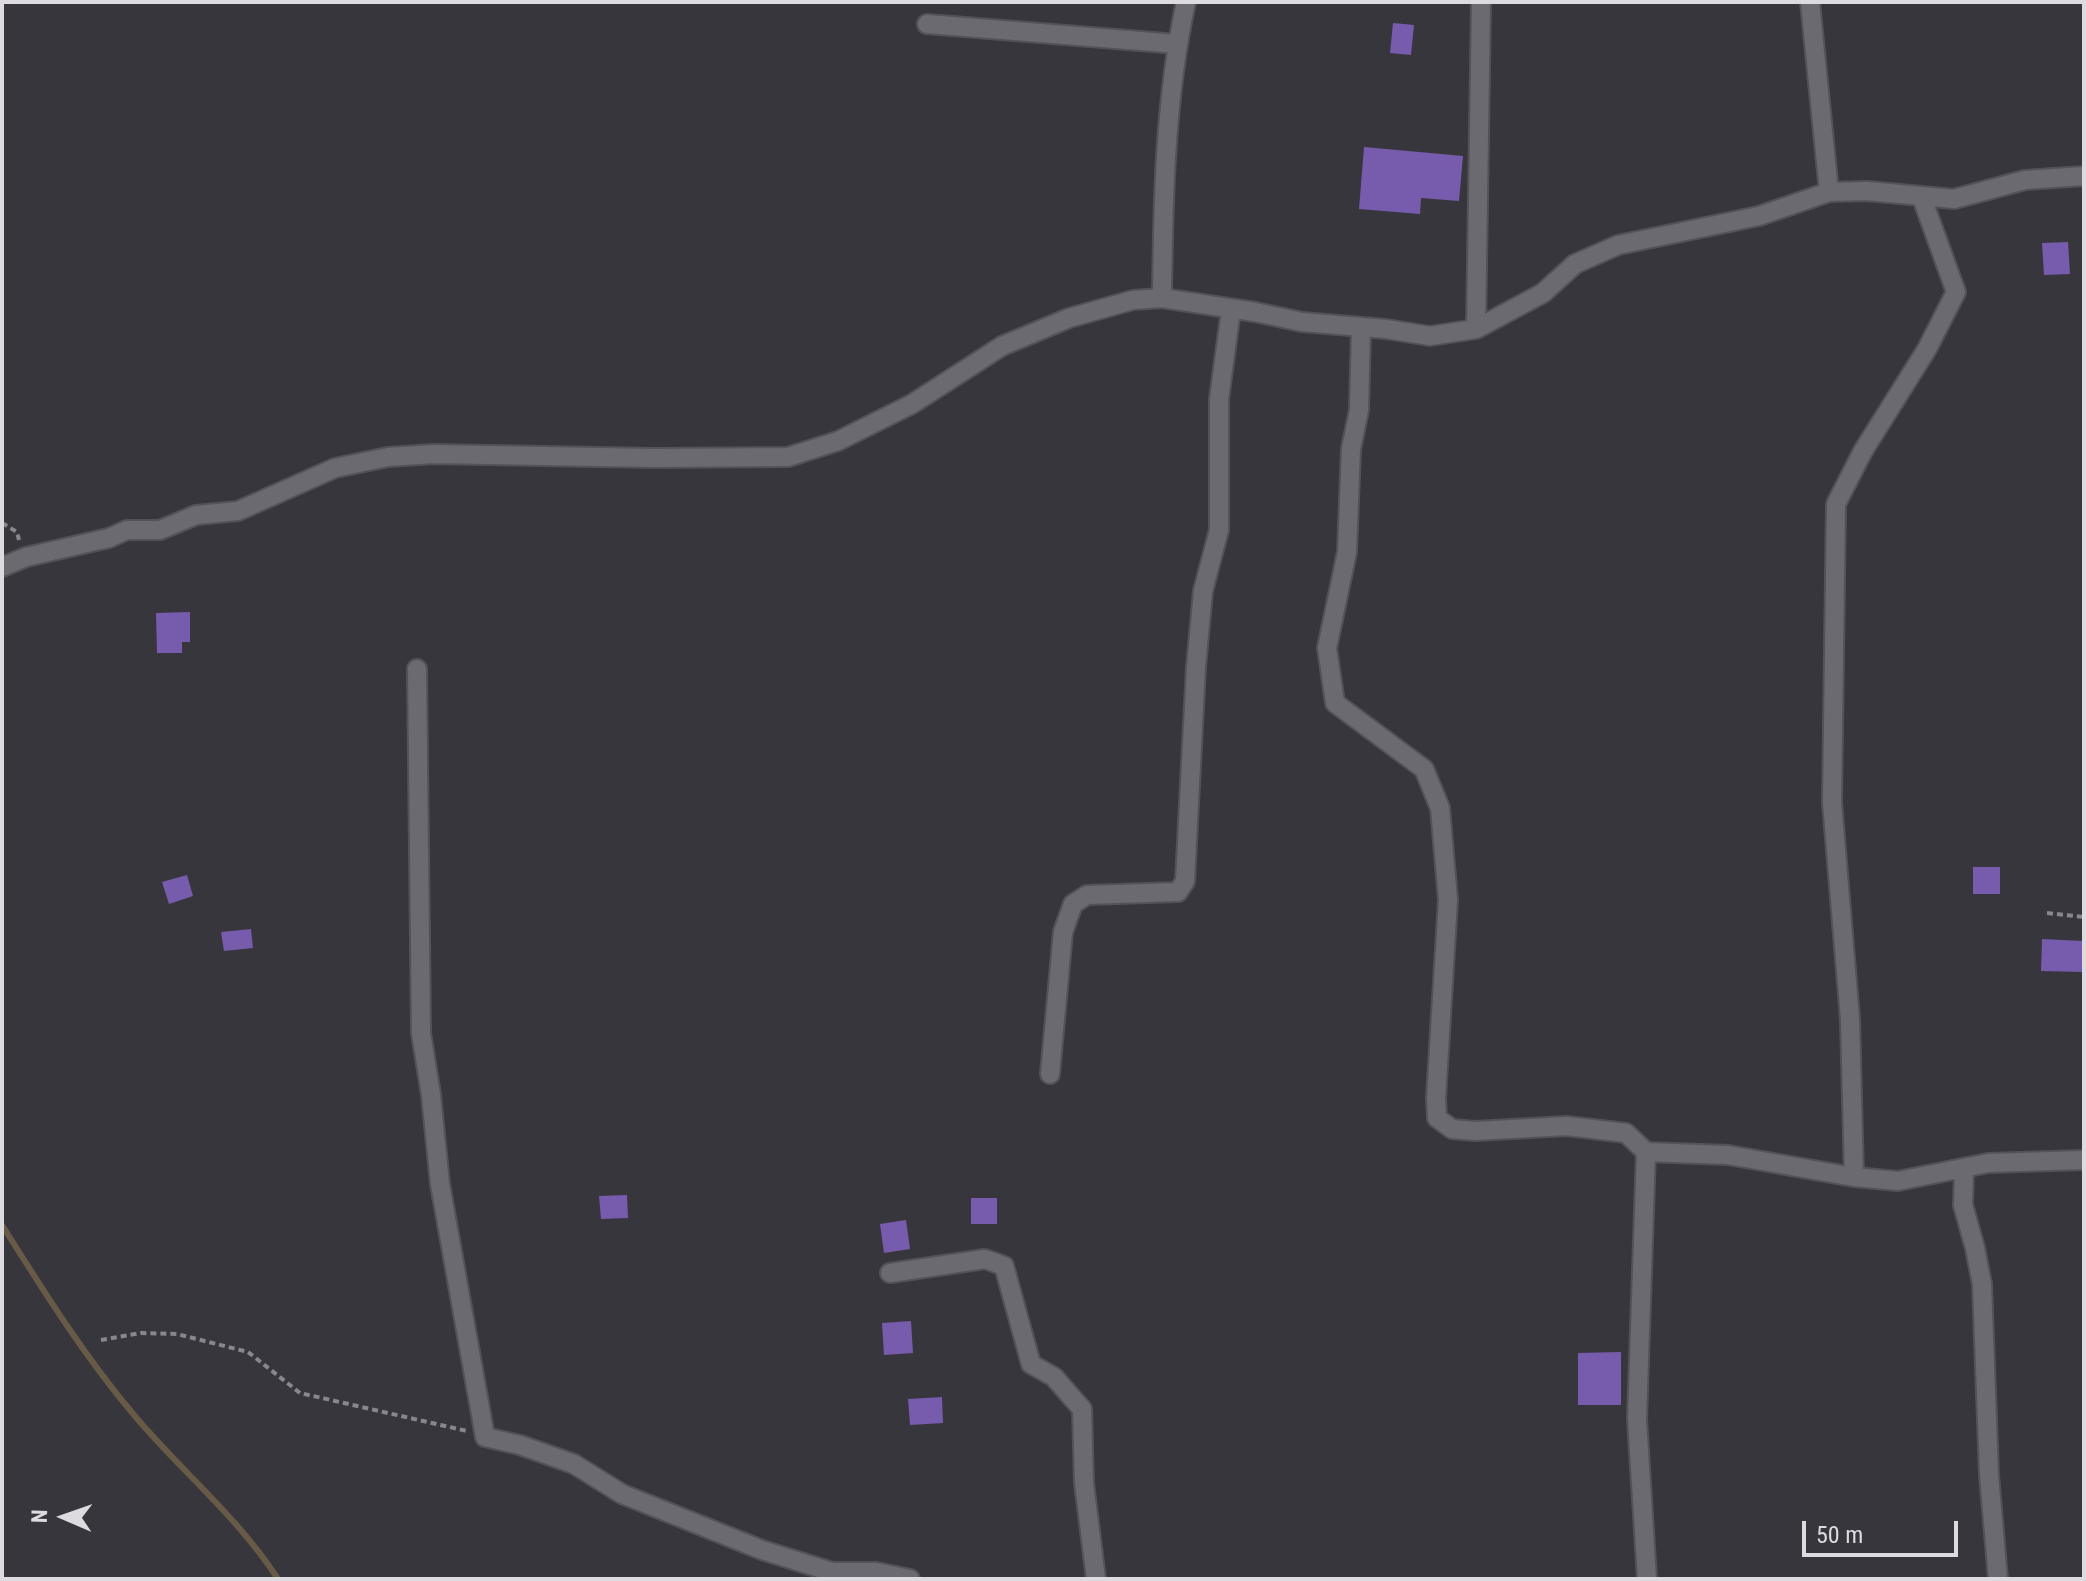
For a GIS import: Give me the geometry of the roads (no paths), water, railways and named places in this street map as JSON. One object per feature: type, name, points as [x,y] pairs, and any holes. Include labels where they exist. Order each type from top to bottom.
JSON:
[{"type":"street","points":[[1162,298],[1169,121],[1186,2]]},
{"type":"street","points":[[1476,329],[1481,2]]},
{"type":"street","points":[[1810,2],[1829,192]]},
{"type":"street","points":[[927,24],[1178,44]]},
{"type":"street","points":[[2,567],[26,557],[109,538],[127,530],[160,530],[196,515],[238,511],[335,468],[388,457],[434,454],[788,457],[838,441],[912,404],[1002,346],[1069,318],[1133,300],[1162,298],[1302,322],[1430,336],[1476,329],[1543,293],[1575,264],[1618,245],[1759,216],[1829,192],[1867,191],[1954,199],[2025,180],[2084,176]]},
{"type":"street","points":[[1854,1177],[1850,1019],[1832,802],[1836,504],[1863,451],[1927,349],[1956,292],[1922,198]]},
{"type":"street","points":[[1050,1074],[1063,932],[1073,904],[1087,895],[1178,892],[1185,881],[1196,667],[1203,591],[1219,530],[1219,399],[1231,310]]},
{"type":"street","points":[[1361,328],[1359,410],[1351,449],[1347,552],[1327,648],[1335,703],[1424,769],[1440,808],[1448,900],[1437,1118],[1452,1129],[1475,1131],[1567,1126],[1626,1133],[1646,1152],[1728,1155],[1854,1177],[1898,1181],[1988,1163],[2084,1160]]},
{"type":"street","points":[[417,669],[421,1033],[440,1184],[485,1437],[520,1445],[574,1464],[622,1494],[762,1550],[832,1572],[876,1572],[910,1579]]},
{"type":"street","points":[[1646,1152],[1637,1419],[1647,1579]]},
{"type":"street","points":[[1964,1169],[1963,1205],[1982,1284],[1989,1475],[1998,1579]]},
{"type":"street","points":[[890,1273],[985,1259],[1004,1266],[1031,1364],[1054,1377],[1082,1409],[1084,1483],[1096,1579]]},
{"type":"waterway","points":[[2,1225],[98,1370],[152,1436],[245,1535],[278,1579]]}]
